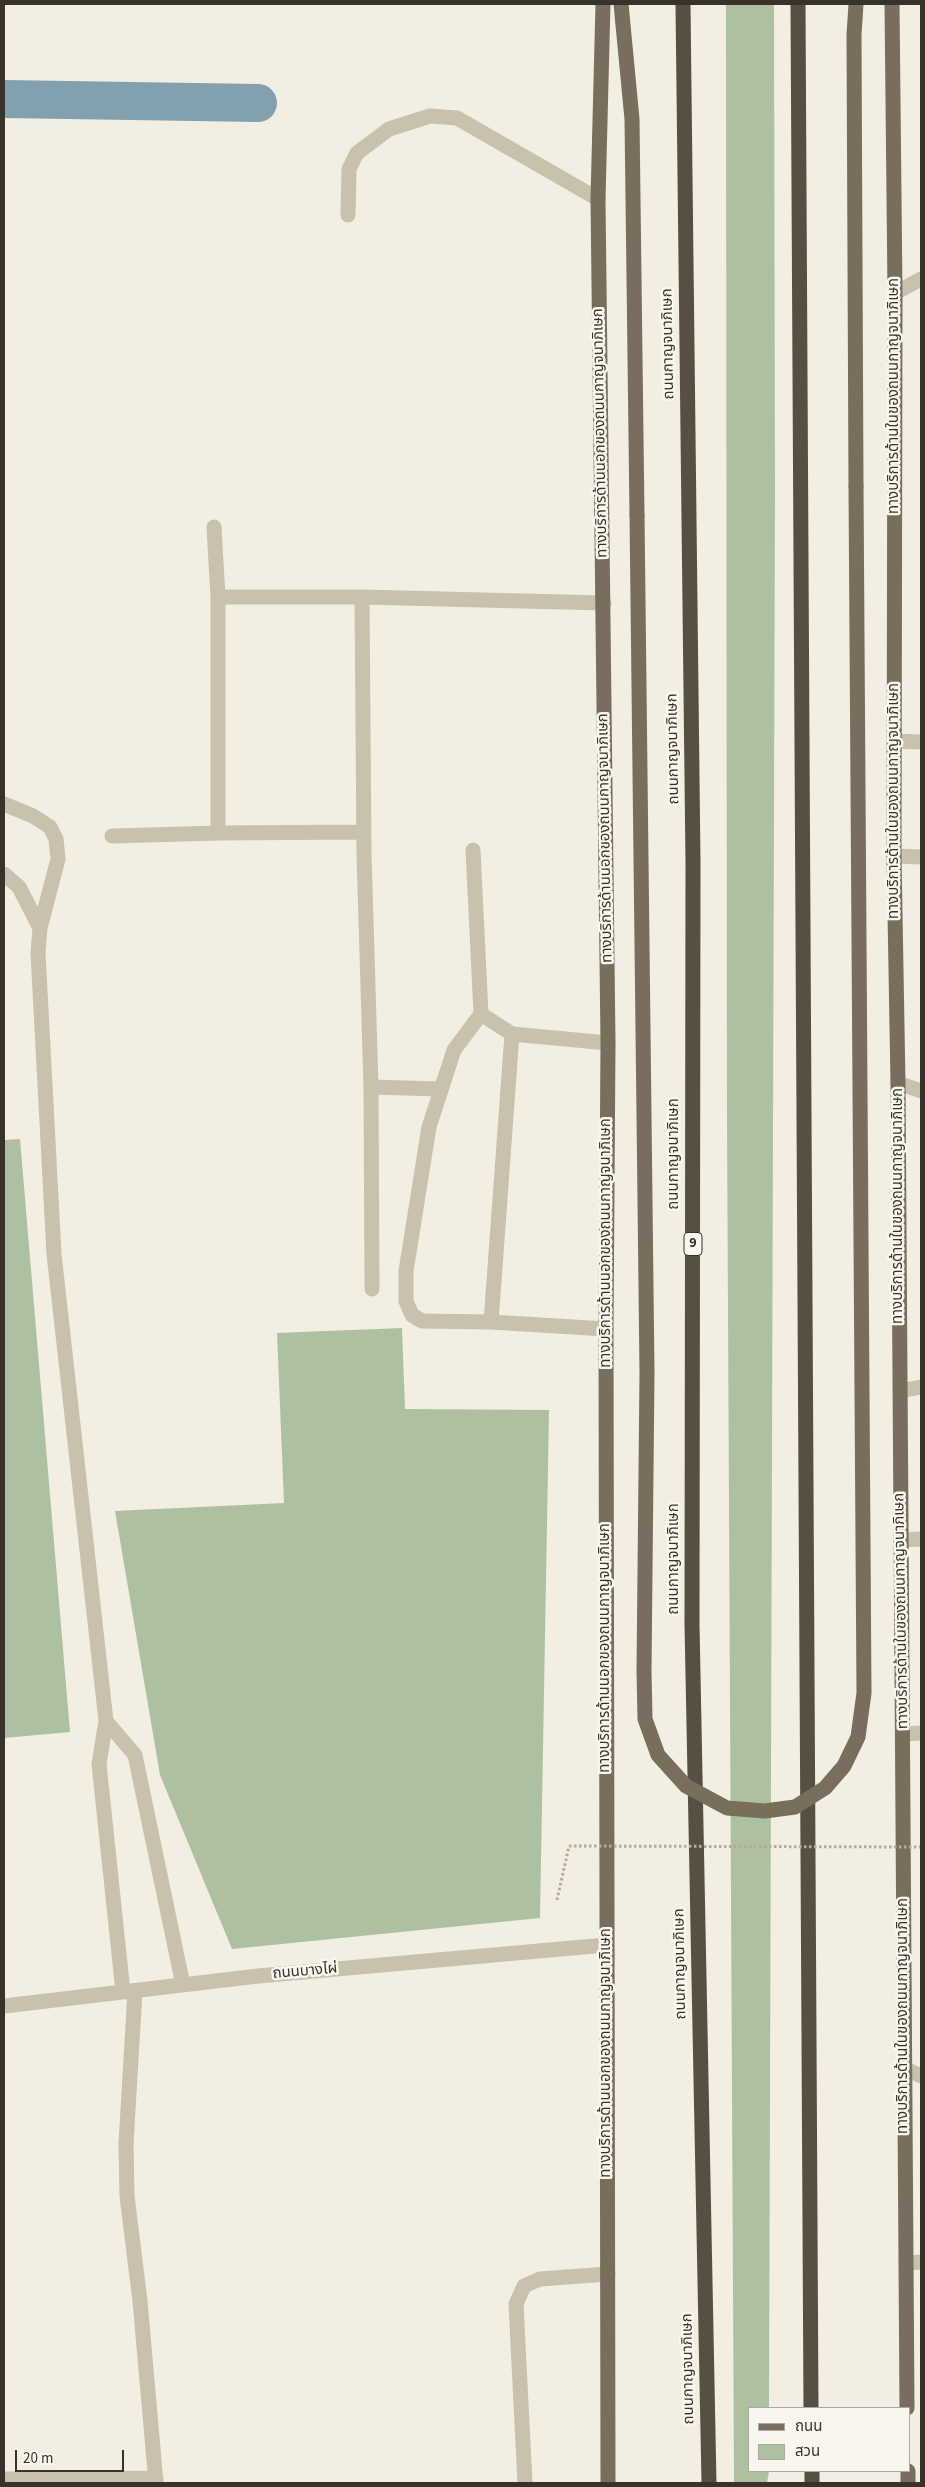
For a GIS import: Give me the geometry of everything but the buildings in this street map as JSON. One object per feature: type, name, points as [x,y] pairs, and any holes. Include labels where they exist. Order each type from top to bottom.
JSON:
[{"type":"highway","name":"ถนนกาญจนาภิเษก","points":[[683,4],[693,862],[692,1624],[709,2483]]},
{"type":"highway","points":[[798,4],[811,2407]]},
{"type":"main road","name":"ทางบริการด้านนอกของถนนกาญจนาภิเษก","points":[[603,4],[598,199],[608,1043],[606,1329],[608,2483]]},
{"type":"main road","points":[[621,4],[632,119],[646,1352],[645,1719],[658,1755],[686,1786],[727,1808],[765,1812],[795,1807],[825,1788],[844,1766],[858,1737],[864,1693],[856,486],[854,35],[856,4]]},
{"type":"main road","name":"ทางบริการด้านในของถนนกาญจนาภิเษก","points":[[892,4],[895,293],[894,856],[898,1083],[904,2068],[914,2262],[907,2407]]},
{"type":"street","points":[[348,215],[349,170],[357,153],[389,129],[430,116],[457,118],[598,199]]},
{"type":"street","points":[[895,293],[921,279]]},
{"type":"street","points":[[214,527],[218,597],[218,834]]},
{"type":"street","points":[[218,597],[362,597],[604,603]]},
{"type":"street","points":[[362,597],[364,832],[371,1087],[372,1289]]},
{"type":"street","points":[[894,741],[921,742]]},
{"type":"street","points":[[4,804],[33,816],[50,827],[56,840],[58,859],[40,928],[38,953],[54,1254],[106,1721],[99,1764],[129,1991],[126,2144],[127,2196],[140,2300],[156,2481],[4,2479]]},
{"type":"street","points":[[112,836],[364,832]]},
{"type":"street","points":[[473,850],[481,1014],[454,1050],[428,1136],[406,1271],[406,1301],[412,1315],[422,1321],[491,1322],[606,1329]]},
{"type":"street","points":[[894,856],[921,857]]},
{"type":"street","points":[[4,874],[18,887],[40,928]]},
{"type":"street","points":[[481,1014],[512,1034],[608,1043]]},
{"type":"street","points":[[491,1322],[512,1034]]},
{"type":"street","points":[[898,1083],[921,1091]]},
{"type":"street","points":[[371,1087],[441,1089]]},
{"type":"street","points":[[900,1391],[921,1387]]},
{"type":"street","points":[[901,1540],[921,1539]]},
{"type":"street","points":[[106,1721],[134,1755],[182,1985]]},
{"type":"street","points":[[903,1734],[921,1733]]},
{"type":"street","name":"ถนนบางไผ่","points":[[4,2006],[182,1985],[606,1944]]},
{"type":"street","points":[[904,2068],[921,2076]]},
{"type":"street","points":[[525,2483],[516,2304],[524,2286],[540,2279],[608,2274]]},
{"type":"path","points":[[557,1900],[569,1846],[921,1847]]},
{"type":"green space","points":[[726,4],[774,4],[775,490],[769,2407],[748,2407],[748,2472],[769,2472],[767,2483],[734,2483],[727,1116]]},
{"type":"green space","points":[[20,1139],[70,1732],[4,1738],[4,1140]]},
{"type":"green space","points":[[402,1328],[405,1409],[549,1410],[540,1918],[232,1949],[160,1775],[115,1511],[284,1503],[277,1333]]},
{"type":"waterway","points":[[4,99],[258,103]]}]
